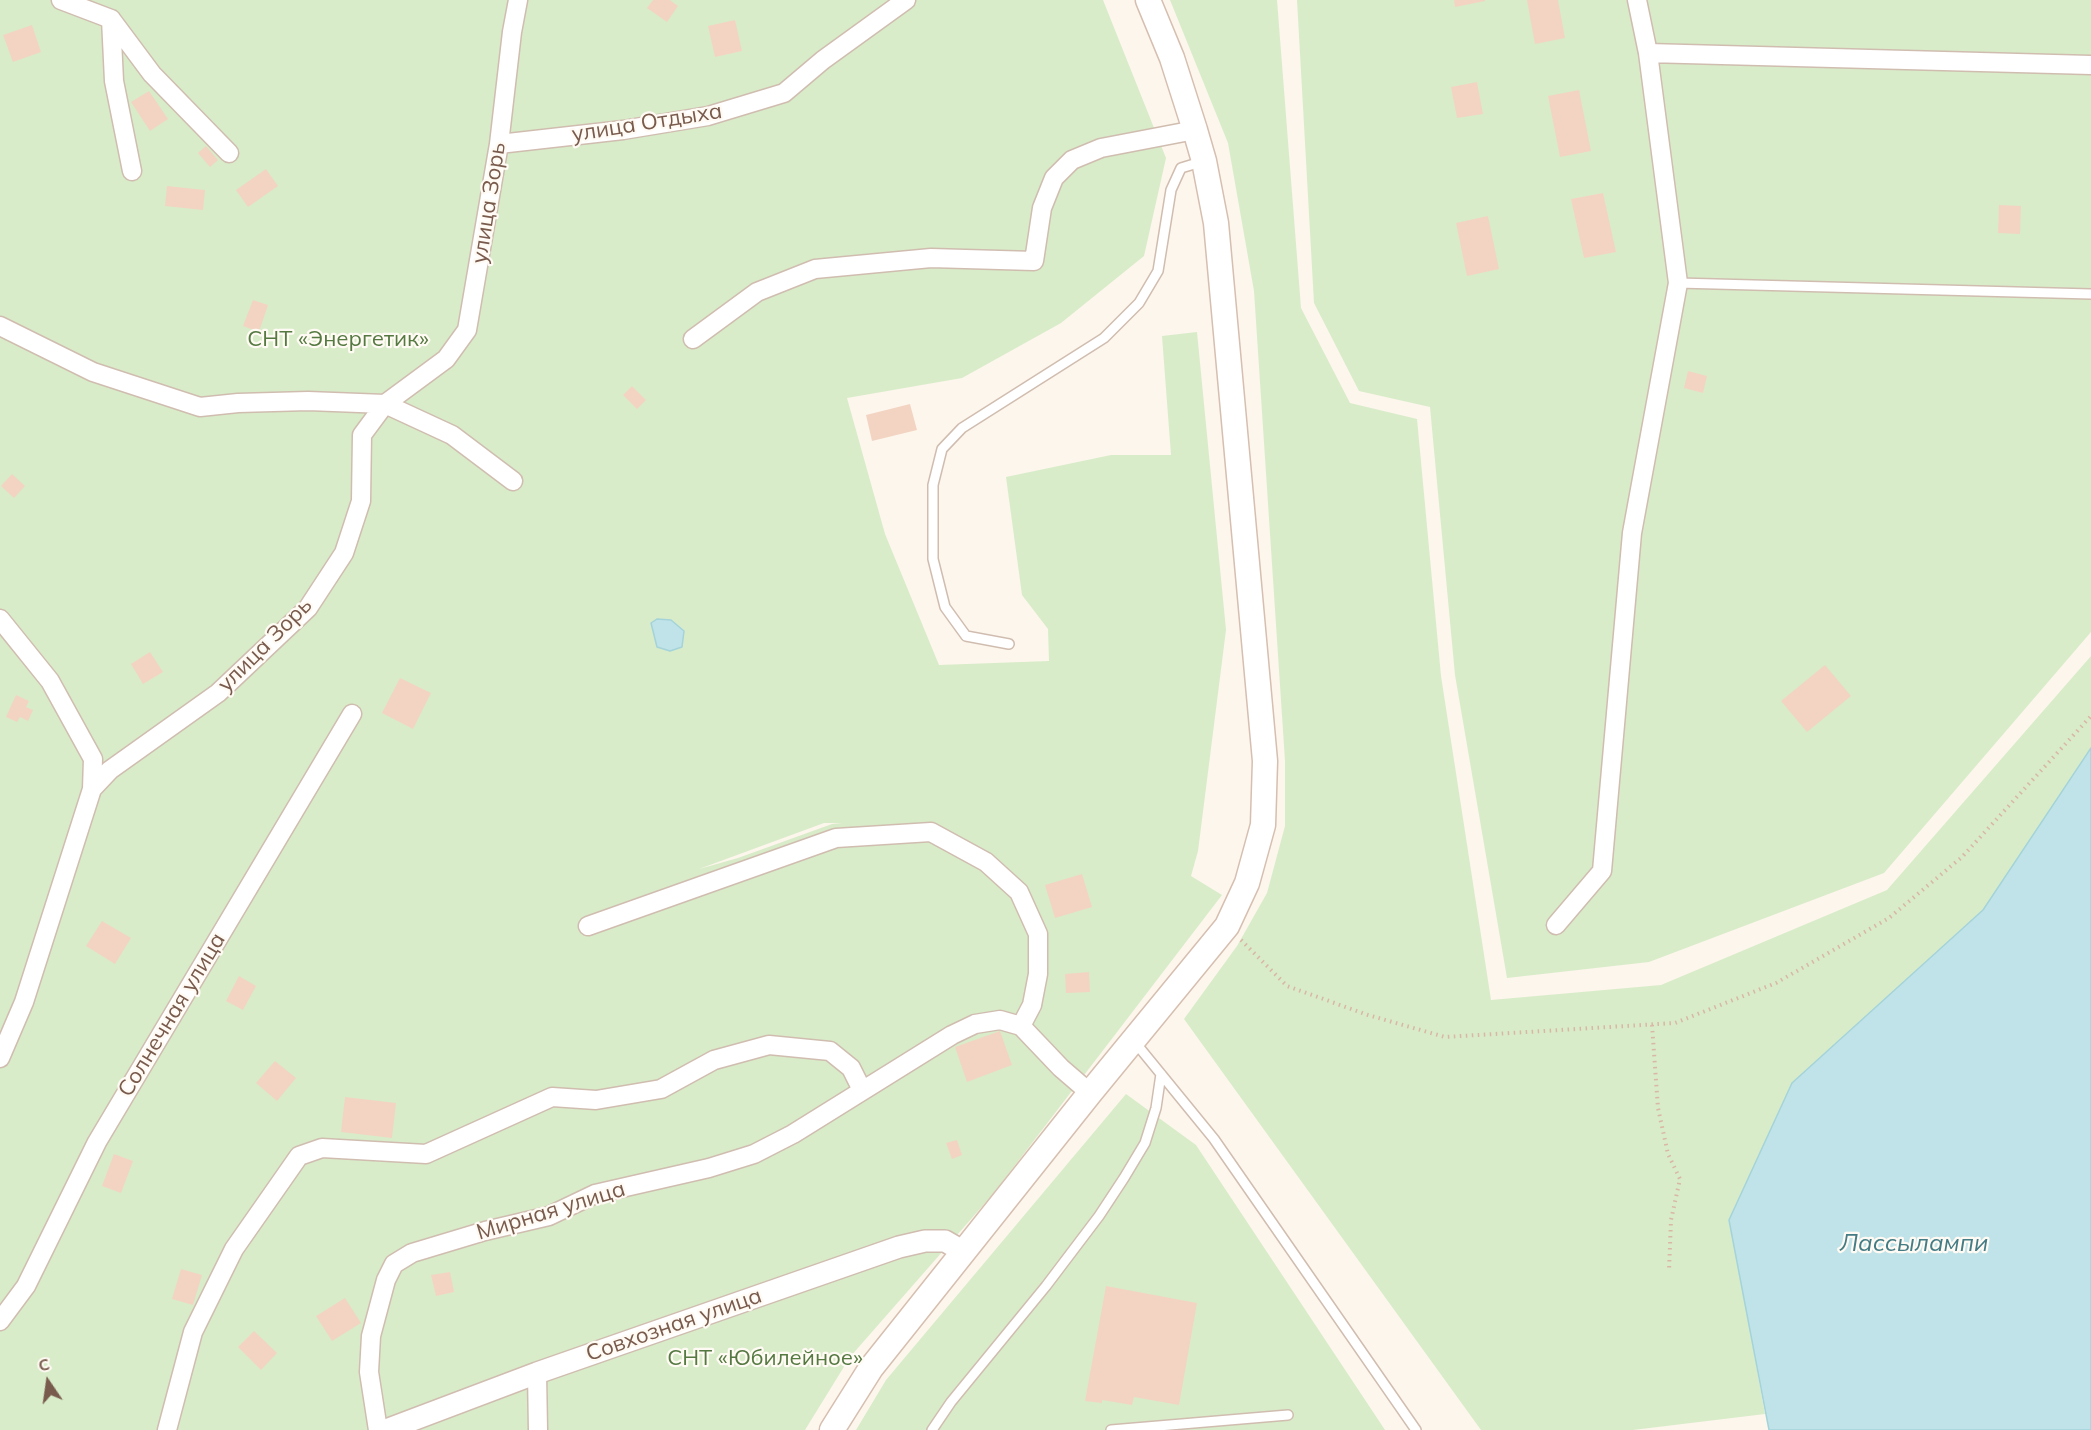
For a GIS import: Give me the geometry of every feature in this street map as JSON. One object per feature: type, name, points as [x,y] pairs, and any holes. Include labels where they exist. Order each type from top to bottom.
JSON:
[{"type":"main road","points":[[832,1430],[871,1368],[1090,1093],[1227,926],[1247,883],[1263,825],[1265,761],[1216,222],[1204,161],[1195,130],[1172,58],[1148,0]]},
{"type":"street","points":[[61,0],[111,18],[152,74],[229,153]]},
{"type":"street","name":"улица Зорь","points":[[0,1058],[24,1002],[92,789],[110,770],[218,693],[308,608],[344,553],[361,501],[362,435],[385,404],[446,359],[467,330],[499,144],[518,0]]},
{"type":"street","name":"улица Отдыха","points":[[499,144],[623,130],[708,116],[784,93],[824,60],[906,0]]},
{"type":"street","points":[[1556,925],[1602,871],[1632,533],[1678,283],[1648,53],[1637,0]]},
{"type":"street","points":[[111,18],[114,81],[132,171]]},
{"type":"street","points":[[1648,53],[2091,64]]},
{"type":"street","points":[[693,339],[757,292],[814,269],[931,258],[1034,261],[1042,208],[1054,178],[1072,160],[1101,148],[1195,130]]},
{"type":"street","points":[[0,326],[93,372],[200,407],[297,401],[385,404],[452,435],[513,481]]},
{"type":"street","points":[[0,619],[50,681],[93,759],[92,789]]},
{"type":"street","name":"Солнечная улица","points":[[0,1321],[26,1286],[103,1132],[352,714]]},
{"type":"street","points":[[588,926],[836,838],[931,832],[986,862],[1019,892],[1038,934],[1038,974],[1032,1005],[1021,1026]]},
{"type":"street","points":[[167,1430],[193,1332],[234,1249],[299,1156],[322,1148],[426,1154],[552,1097],[596,1100],[661,1089],[714,1060],[769,1045],[830,1051],[850,1068],[862,1090],[952,1035],[975,1024],[1000,1020],[1021,1026],[1061,1068],[1090,1093]]},
{"type":"street","name":"Мирная улица","points":[[378,1430],[369,1372],[371,1336],[386,1280],[394,1263],[412,1253],[485,1231],[549,1216],[595,1194],[709,1168],[754,1154],[793,1134],[862,1090]]},
{"type":"street","name":"Совхозная улица","points":[[386,1430],[537,1373],[899,1247],[925,1241],[945,1241],[964,1252]]},
{"type":"street","points":[[537,1373],[538,1430]]},
{"type":"lane","points":[[1009,644],[966,636],[945,607],[933,559],[933,485],[942,449],[962,428],[1104,338],[1139,303],[1158,271],[1171,190],[1181,168],[1204,161]]},
{"type":"lane","points":[[1678,283],[2091,294]]},
{"type":"lane","points":[[1134,1041],[1215,1139],[1416,1430]]},
{"type":"lane","points":[[932,1430],[951,1402],[1046,1286],[1099,1216],[1124,1178],[1145,1143],[1156,1108],[1161,1074]]},
{"type":"lane","points":[[1111,1430],[1288,1415]]},
{"type":"path","points":[[1227,926],[1287,986],[1368,1015],[1445,1037],[1675,1023],[1776,983],[1889,918],[1962,858],[2091,716]]},
{"type":"path","points":[[1652,1025],[1658,1108],[1668,1154],[1680,1179],[1671,1220],[1669,1271]]},
{"type":"green space","name":"СНТ «Энергетик»","points":[[0,0],[1103,0],[1166,158],[1144,256],[1061,323],[962,378],[847,398],[885,534],[939,665],[1049,661],[1048,629],[1022,595],[1006,477],[1111,455],[1171,455],[1162,336],[1197,332],[1226,630],[1198,851],[1191,876],[1222,895],[993,1194],[850,1357],[805,1430],[0,1430]],"holes":[[[824,823],[842,823],[832,824],[738,858],[699,869]]]},
{"type":"green space","points":[[1170,0],[1277,0],[1301,308],[1350,403],[1417,419],[1441,676],[1491,1000],[1661,985],[1887,890],[2091,656],[2091,748],[1983,910],[1792,1083],[1730,1220],[1765,1414],[1633,1430],[1481,1430],[1184,1019],[1237,946],[1267,893],[1285,826],[1285,761],[1254,291],[1228,143]]},
{"type":"green space","points":[[1297,0],[2091,0],[2091,632],[1884,873],[1649,962],[1507,978],[1455,675],[1430,407],[1359,391],[1314,303]]},
{"type":"green space","points":[[1126,1094],[1196,1145],[1385,1430],[856,1430],[886,1380]]},
{"type":"water","points":[[657,619],[671,620],[684,631],[682,647],[670,651],[657,647],[651,623]]},
{"type":"water","name":"Лассылампи","points":[[2091,748],[2091,1430],[1769,1430],[1729,1220],[1792,1083],[1983,910]]},
{"type":"building","points":[[653,0],[670,0],[678,6],[667,22],[647,8]]},
{"type":"building","points":[[1454,0],[1485,0],[1485,1],[1455,7]]},
{"type":"building","points":[[1527,0],[1558,0],[1565,38],[1535,44]]},
{"type":"building","points":[[735,20],[742,51],[715,57],[708,26]]},
{"type":"building","points":[[32,25],[41,52],[13,62],[3,35]]},
{"type":"building","points":[[1477,82],[1483,114],[1457,118],[1451,87]]},
{"type":"building","points":[[1579,90],[1591,151],[1560,157],[1548,96]]},
{"type":"building","points":[[149,91],[168,119],[150,131],[131,102]]},
{"type":"building","points":[[206,146],[218,160],[210,167],[198,153]]},
{"type":"building","points":[[266,169],[278,186],[248,207],[236,190]]},
{"type":"building","points":[[167,186],[205,190],[203,210],[165,206]]},
{"type":"building","points":[[1603,193],[1616,252],[1584,258],[1571,199]]},
{"type":"building","points":[[1999,205],[2021,206],[2020,234],[1998,233]]},
{"type":"building","points":[[1488,216],[1499,269],[1467,276],[1456,223]]},
{"type":"building","points":[[253,300],[268,305],[259,332],[243,326]]},
{"type":"building","points":[[1688,371],[1707,376],[1703,393],[1684,388]]},
{"type":"building","points":[[632,386],[646,400],[637,409],[623,395]]},
{"type":"building","points":[[910,404],[917,430],[872,441],[866,415]]},
{"type":"building","points":[[12,474],[25,486],[14,498],[1,486]]},
{"type":"building","points":[[150,652],[163,672],[143,684],[131,664]]},
{"type":"building","points":[[1825,665],[1851,696],[1807,732],[1781,701]]},
{"type":"building","points":[[400,678],[431,693],[413,729],[382,713]]},
{"type":"building","points":[[16,695],[29,701],[26,707],[33,710],[28,721],[20,717],[17,722],[6,717]]},
{"type":"building","points":[[1082,874],[1092,907],[1055,918],[1045,885]]},
{"type":"building","points":[[102,921],[131,938],[115,964],[86,946]]},
{"type":"building","points":[[1089,972],[1090,992],[1066,993],[1065,974]]},
{"type":"building","points":[[239,976],[256,986],[243,1010],[226,1001]]},
{"type":"building","points":[[1000,1031],[1012,1065],[967,1082],[955,1047]]},
{"type":"building","points":[[275,1061],[296,1078],[277,1101],[256,1083]]},
{"type":"building","points":[[345,1097],[396,1103],[392,1138],[341,1132]]},
{"type":"building","points":[[957,1140],[962,1155],[952,1159],[946,1143]]},
{"type":"building","points":[[114,1154],[133,1161],[121,1193],[102,1186]]},
{"type":"building","points":[[181,1269],[202,1275],[193,1305],[172,1299]]},
{"type":"building","points":[[450,1272],[454,1292],[436,1296],[431,1275]]},
{"type":"building","points":[[1106,1286],[1197,1303],[1179,1405],[1134,1397],[1132,1405],[1102,1400],[1102,1403],[1085,1401]]},
{"type":"building","points":[[345,1298],[361,1323],[332,1341],[316,1316]]},
{"type":"building","points":[[254,1331],[277,1353],[261,1370],[238,1347]]},
{"type":"park label","name":"СНТ «Юбилейное»","points":[[765,1358]]}]
